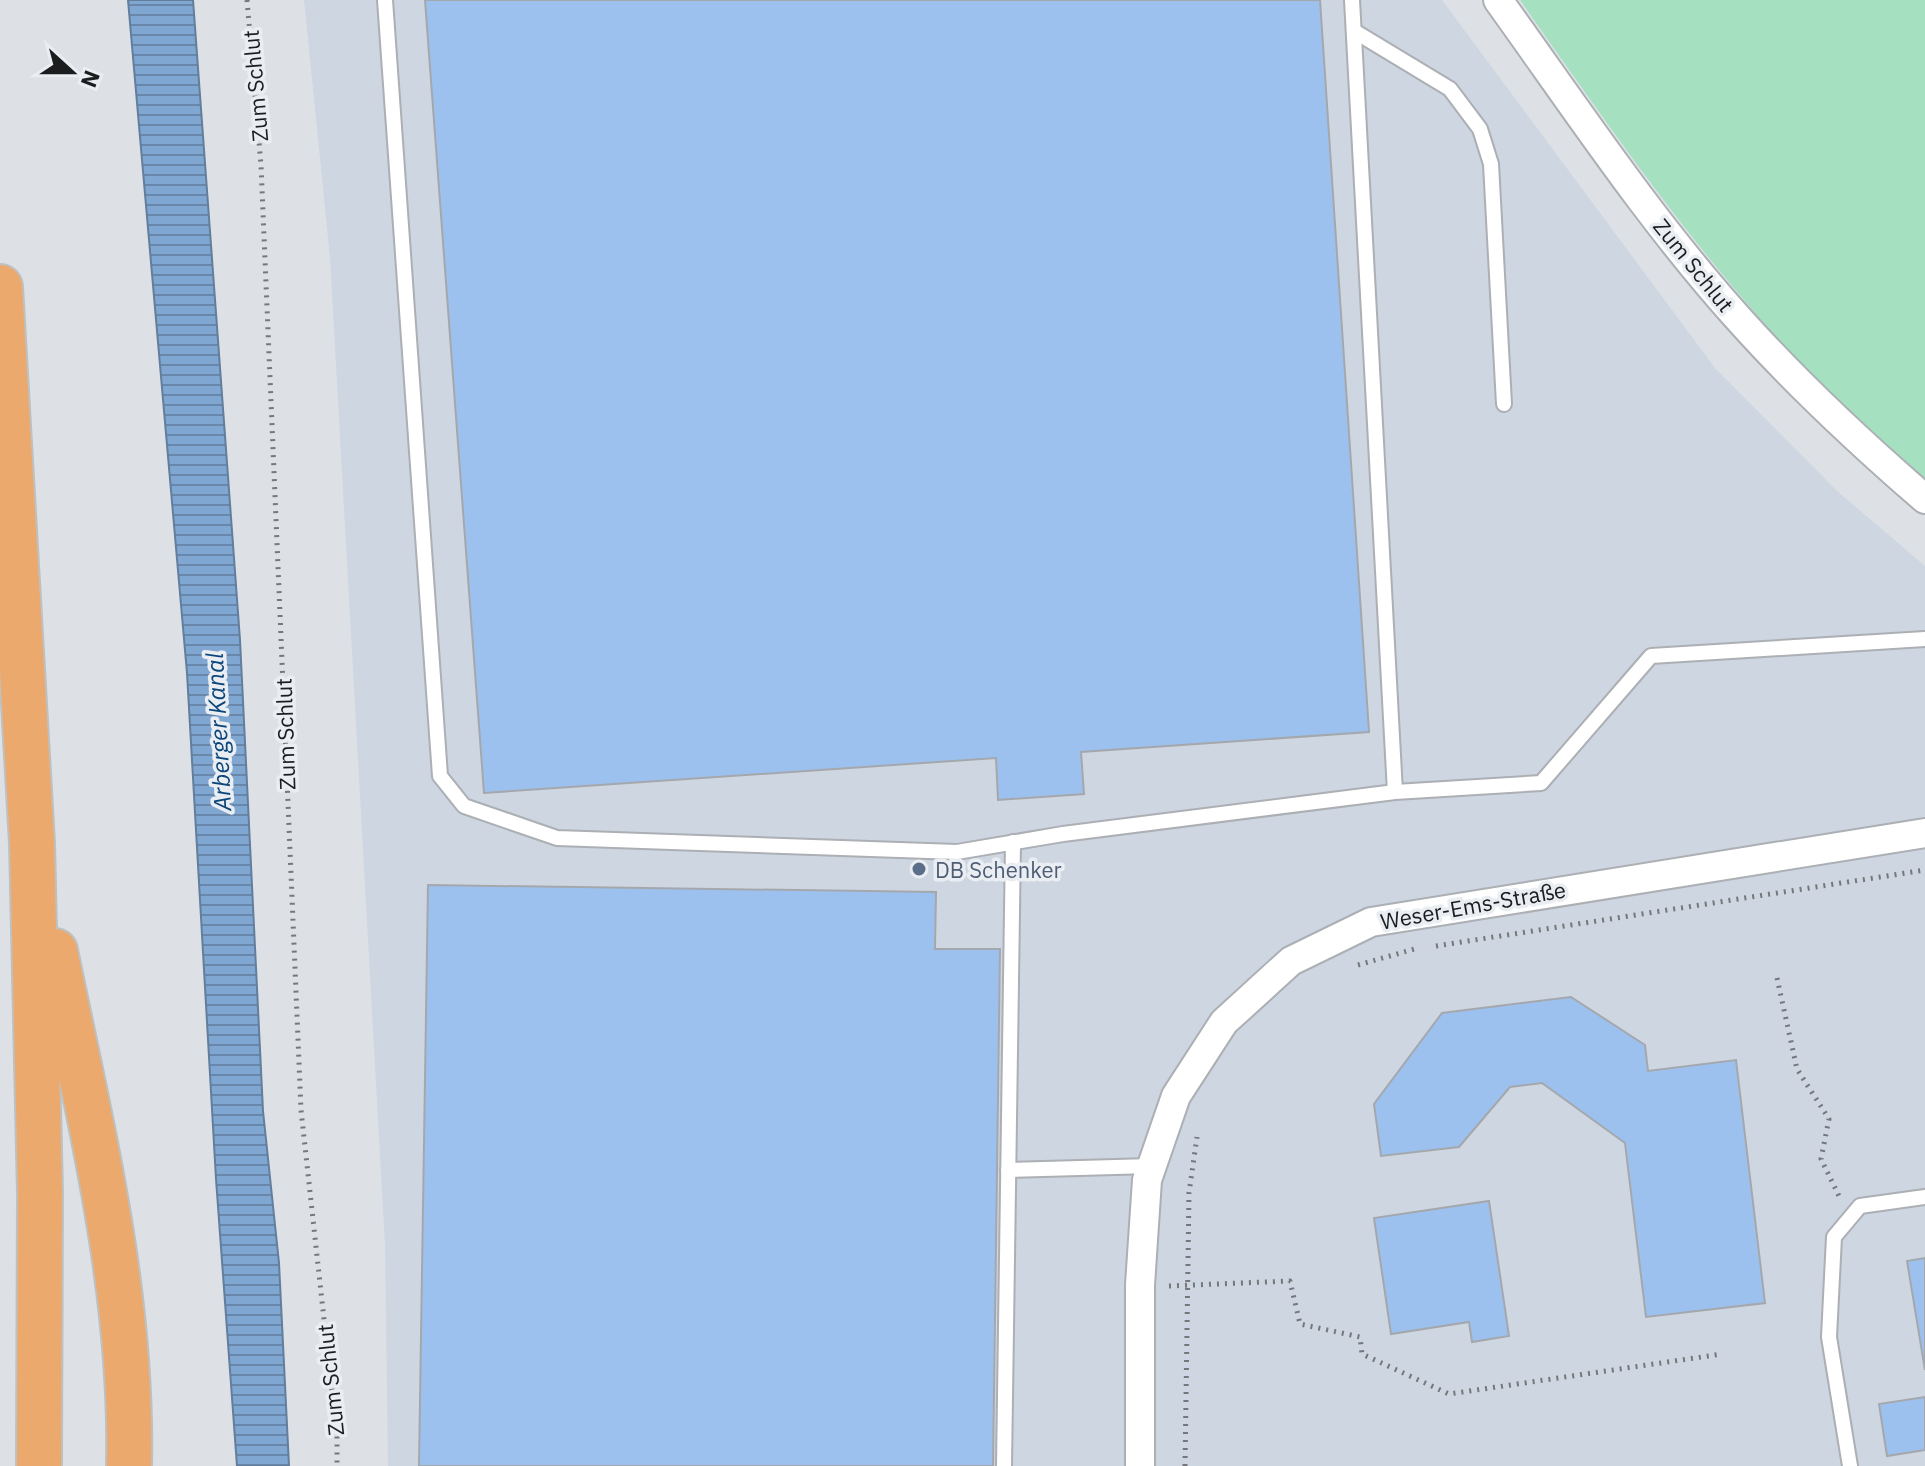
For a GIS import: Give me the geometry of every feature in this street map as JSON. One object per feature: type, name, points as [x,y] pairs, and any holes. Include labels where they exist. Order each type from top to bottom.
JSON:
[{"type":"highway","points":[[0,287],[32,843],[40,1193],[39,1466]]},
{"type":"highway","points":[[32,843],[121,1284],[127,1342],[129,1466]]},
{"type":"street","name":"Zum Schlut","points":[[1498,0],[1660,223],[1728,307],[1819,403],[1925,499]]},
{"type":"street","name":"Weser-Ems-Straße","points":[[1140,1466],[1140,1285],[1147,1180],[1176,1096],[1224,1022],[1291,961],[1371,922],[1925,833]]},
{"type":"lane","points":[[385,0],[440,776],[464,806],[557,838],[957,852],[1395,792],[1541,783],[1651,656],[1925,639]]},
{"type":"lane","points":[[1352,0],[1395,792]]},
{"type":"lane","points":[[1354,31],[1450,89],[1480,129],[1491,164],[1504,404]]},
{"type":"lane","points":[[1004,1466],[1013,842]]},
{"type":"lane","points":[[1008,1170],[1152,1166]]},
{"type":"lane","points":[[1850,1466],[1829,1337],[1834,1237],[1860,1206],[1925,1197]]},
{"type":"path","name":"Zum Schlut","points":[[247,0],[261,165],[301,1110],[337,1438],[337,1466]]},
{"type":"path","points":[[1353,967],[1419,948],[1925,870]]},
{"type":"path","points":[[1777,978],[1797,1069],[1829,1119],[1821,1159],[1849,1219]]},
{"type":"path","points":[[1185,1466],[1190,1169],[1200,1128]]},
{"type":"path","points":[[1140,1285],[1290,1281],[1300,1324],[1360,1337],[1362,1354],[1449,1394],[1722,1354]]},
{"type":"shaded area","points":[[304,0],[1442,0],[1715,368],[1837,491],[1925,566],[1925,1466],[388,1466],[385,1245],[330,257]]},
{"type":"green space","points":[[1520,0],[1925,0],[1925,483],[1884,447],[1798,361],[1754,312],[1634,160]]},
{"type":"water","name":"Arberger Kanal","points":[[128,0],[193,0],[240,640],[263,1111],[279,1263],[289,1466],[237,1466],[216,1179],[187,673]]},
{"type":"building","points":[[425,0],[1320,0],[1369,732],[1081,752],[1084,794],[998,800],[996,758],[484,793]]},
{"type":"building","points":[[428,885],[936,892],[935,949],[1000,949],[993,1466],[419,1466]]},
{"type":"building","points":[[1571,997],[1645,1045],[1648,1071],[1736,1060],[1765,1303],[1646,1317],[1625,1143],[1542,1083],[1510,1087],[1459,1147],[1381,1156],[1374,1104],[1442,1013]]},
{"type":"building","points":[[1489,1201],[1509,1336],[1472,1342],[1469,1322],[1391,1334],[1374,1218]]},
{"type":"building","points":[[1925,1258],[1925,1370],[1907,1261]]},
{"type":"building","points":[[1925,1397],[1925,1450],[1887,1456],[1879,1404]]},
{"type":"place","name":"DB Schenker","points":[[919,869]]}]
